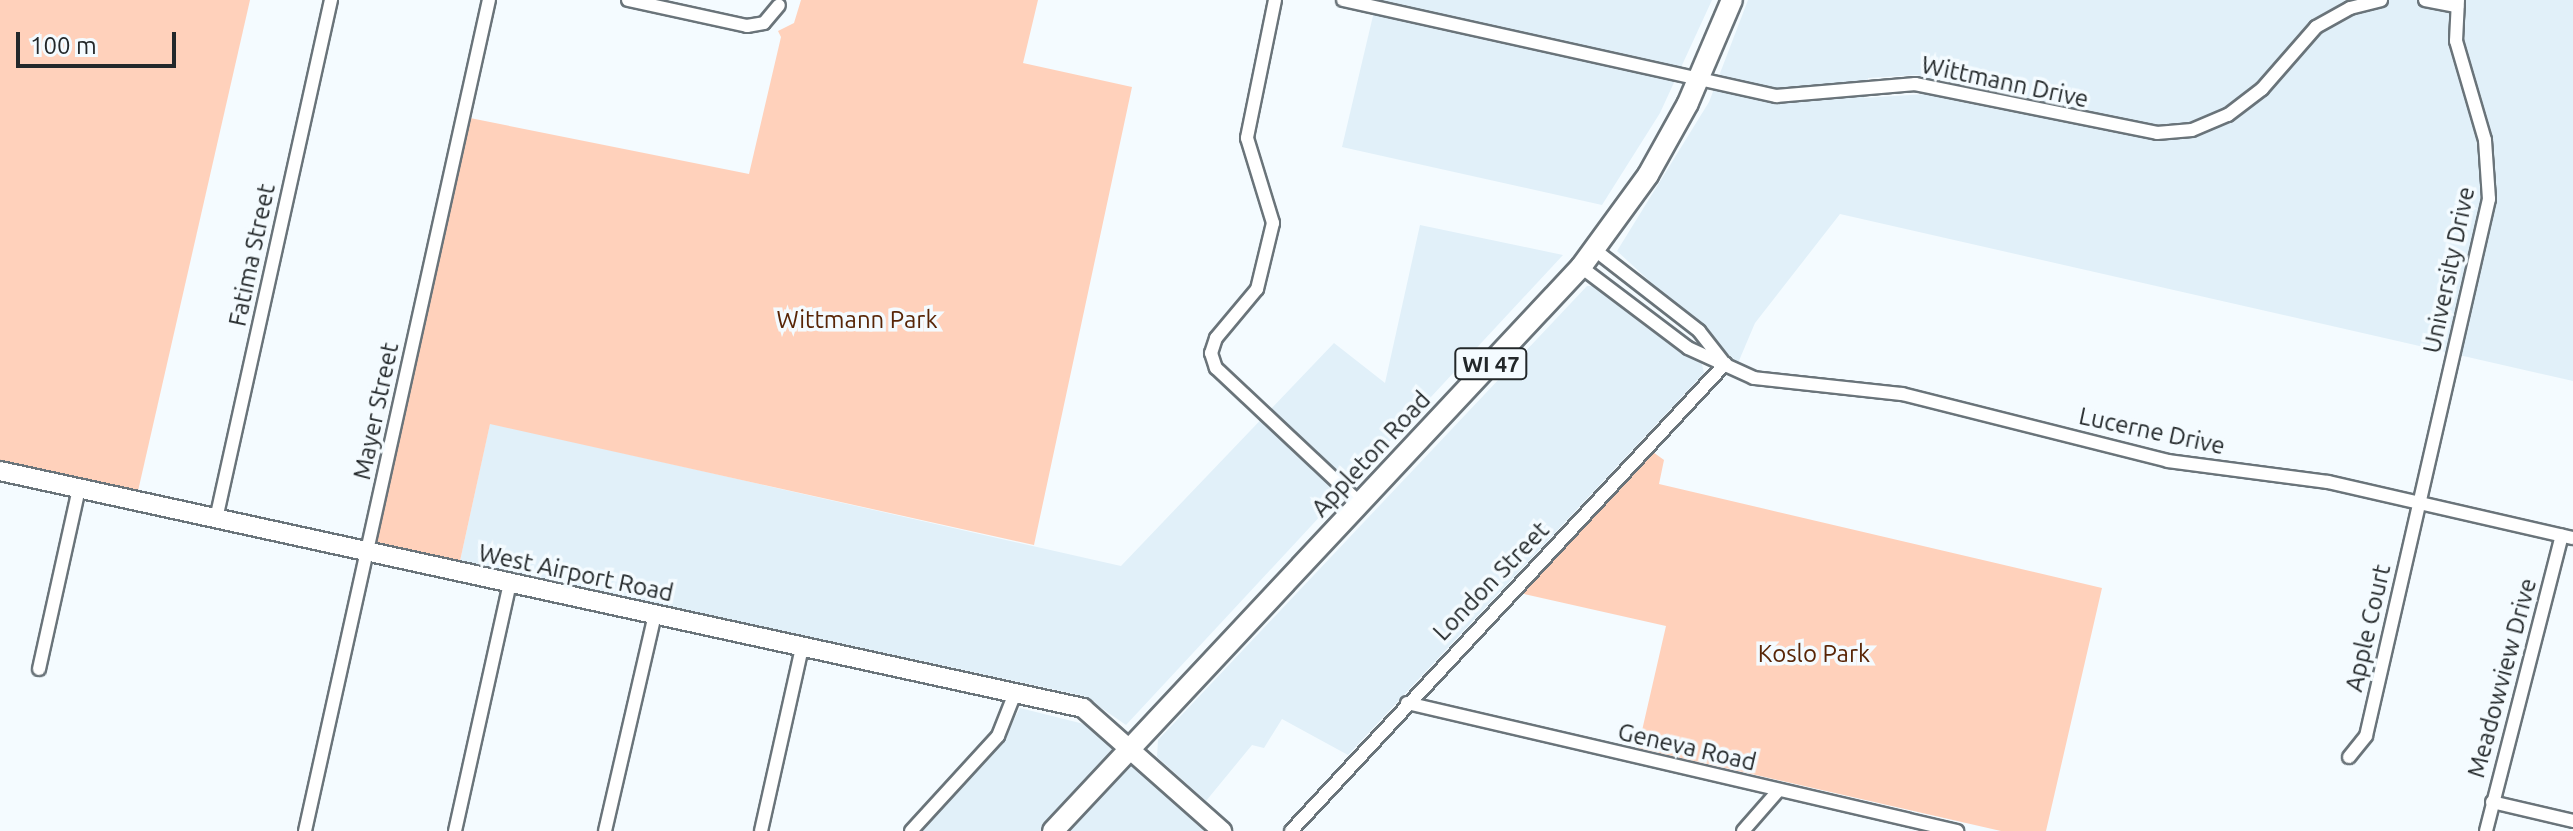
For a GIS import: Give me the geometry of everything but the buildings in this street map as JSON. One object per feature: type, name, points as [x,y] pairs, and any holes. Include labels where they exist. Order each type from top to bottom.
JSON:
[{"type":"main road","name":"Appleton Road","points":[[1053,831],[1595,250],[1648,175],[1699,78],[1732,0]]},
{"type":"street","name":"Fatima Street","points":[[216,519],[331,0]]},
{"type":"street","name":"Mayer Street","points":[[308,830],[489,0]]},
{"type":"street","points":[[628,0],[747,26],[764,23],[779,5]]},
{"type":"street","points":[[1275,0],[1247,138],[1273,223],[1257,289],[1216,338],[1211,353],[1216,368],[1360,503]]},
{"type":"street","name":"Wittmann Drive","points":[[1343,0],[1795,98],[1915,84],[2129,131],[2175,132],[2228,115],[2262,89],[2316,27],[2350,8],[2381,0]]},
{"type":"street","points":[[2425,0],[2457,3]]},
{"type":"street","name":"University Drive","points":[[2419,503],[2490,178],[2485,140],[2459,57],[2457,3]]},
{"type":"street","name":"Lucerne Drive","points":[[1595,250],[1699,331],[1725,364]]},
{"type":"street","name":"Lucerne Drive","points":[[1581,267],[1688,348],[1754,378],[1902,394],[2190,465],[2304,478],[2568,537]]},
{"type":"street","name":"London Street","points":[[1291,831],[1725,364]]},
{"type":"street","name":"West Airport Road","points":[[0,471],[1092,712],[1222,831]]},
{"type":"street","points":[[39,669],[79,488]]},
{"type":"street","name":"Apple Court","points":[[2349,757],[2366,736],[2419,503]]},
{"type":"street","name":"Meadowview Drive","points":[[2486,831],[2568,537]]},
{"type":"street","points":[[455,831],[510,583]]},
{"type":"street","points":[[605,831],[655,614]]},
{"type":"street","points":[[761,831],[802,647]]},
{"type":"street","points":[[911,831],[998,736],[1015,693]]},
{"type":"street","name":"Geneva Road","points":[[1407,703],[1957,831]]},
{"type":"street","points":[[1743,831],[1778,791]]},
{"type":"street","points":[[2492,802],[2573,821]]},
{"type":"shaded area","points":[[1367,0],[1712,0],[1660,113],[1602,205],[1342,147],[1376,3]]},
{"type":"shaded area","points":[[1748,0],[2573,0],[2573,381],[1840,214],[1755,323],[1738,363],[1617,251],[1709,102]],"holes":[[[1916,75],[2003,93],[2000,110],[1926,94],[1864,98],[1868,78]]]},
{"type":"shaded area","points":[[1420,225],[1563,255],[1126,725],[1084,696],[460,561],[490,423],[1121,566],[1334,343],[1385,383]]},
{"type":"shaded area","points":[[1587,286],[1598,286],[1701,360],[1704,373],[1348,755],[1282,719],[1264,748],[1252,745],[1206,801],[1157,757],[1158,740]]},
{"type":"shaded area","points":[[1020,708],[1088,725],[1206,831],[920,831],[1005,737]]},
{"type":"green space","points":[[0,0],[250,0],[138,491],[0,461]]},
{"type":"green space","name":"Wittmann Park","points":[[801,0],[1038,0],[1023,63],[1132,87],[1034,545],[490,424],[460,561],[377,542],[470,118],[749,174],[781,37],[778,31],[794,23]]},
{"type":"green space","name":"Koslo Park","points":[[1653,452],[1664,460],[1659,484],[2102,588],[2046,831],[2001,831],[1638,748],[1666,626],[1520,593]]}]
